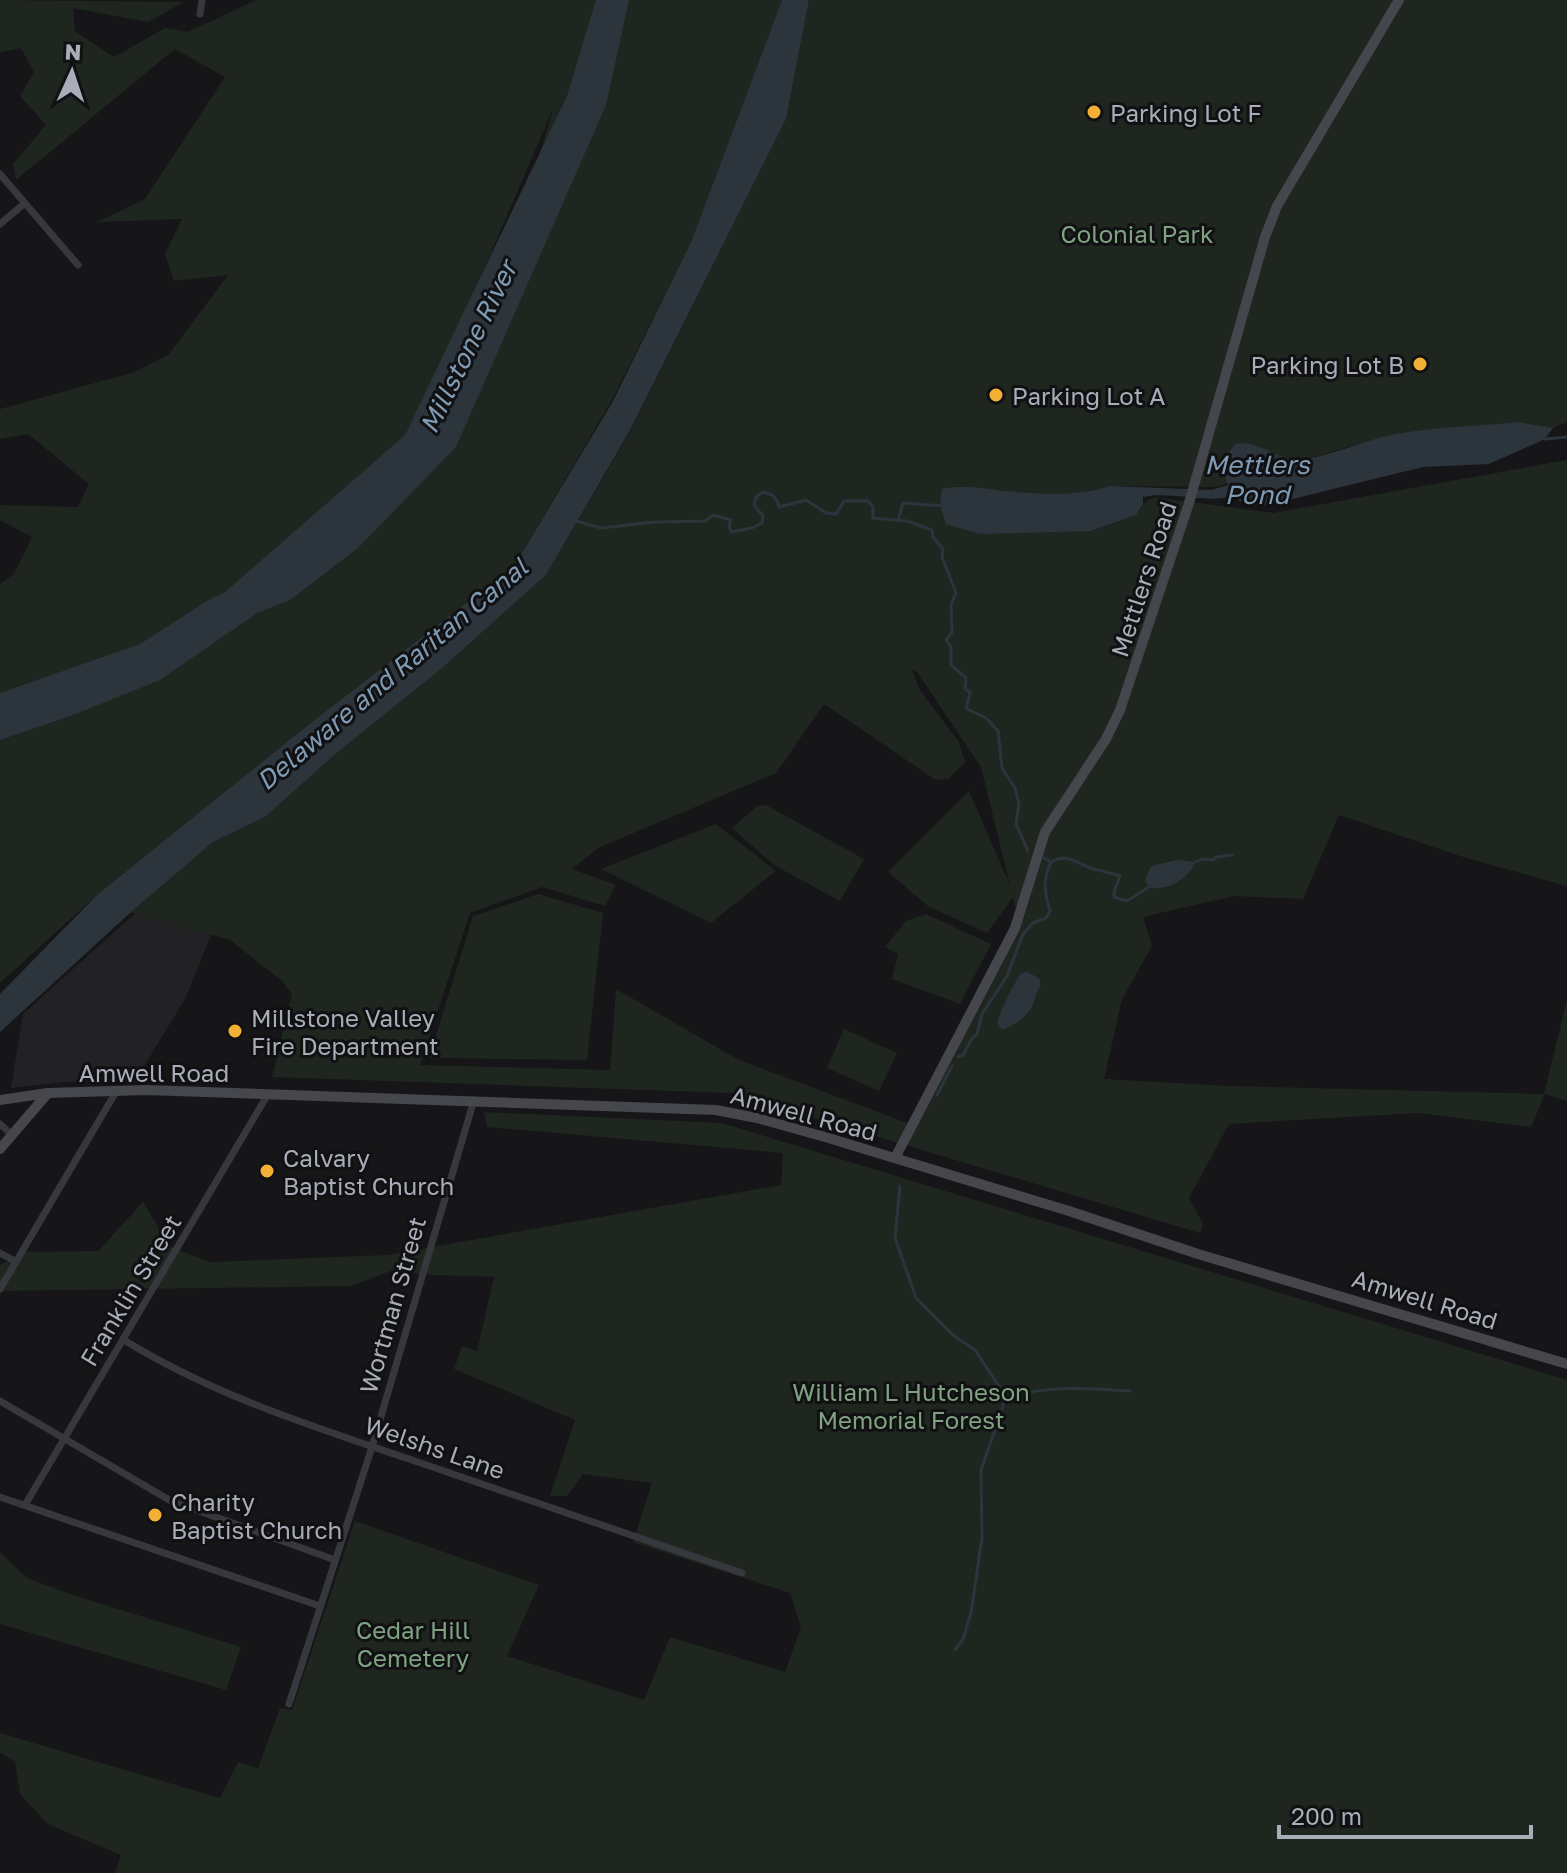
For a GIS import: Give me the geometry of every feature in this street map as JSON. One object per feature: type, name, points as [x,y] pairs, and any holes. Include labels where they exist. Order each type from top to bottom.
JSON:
[{"type":"main road","name":"Mettlers Road","points":[[895,1158],[1015,928],[1045,832],[1112,729],[1189,503],[1265,237],[1277,206],[1399,0]]},
{"type":"main road","name":"Amwell Road","points":[[0,1100],[48,1093],[117,1090],[716,1110],[778,1123],[1069,1211],[1198,1254],[1567,1364]]},
{"type":"main road","points":[[0,1149],[48,1093]]},
{"type":"street","points":[[200,14],[202,0]]},
{"type":"street","points":[[0,174],[78,265]]},
{"type":"street","points":[[0,224],[25,203]]},
{"type":"street","points":[[0,1289],[117,1090]]},
{"type":"street","name":"Franklin Street","points":[[25,1505],[268,1094]]},
{"type":"street","name":"Wortman Street","points":[[289,1704],[372,1447],[474,1100]]},
{"type":"street","points":[[0,1124],[12,1135]]},
{"type":"street","points":[[0,1253],[15,1261]]},
{"type":"street","name":"Welshs Lane","points":[[124,1340],[209,1387],[372,1447],[742,1573]]},
{"type":"street","points":[[0,1401],[183,1506],[335,1560]]},
{"type":"street","points":[[0,1497],[320,1606]]},
{"type":"shaded area","points":[[206,850],[220,913],[185,999],[135,1081],[64,1082],[11,1088],[23,1014]]},
{"type":"green space","points":[[0,0],[184,2],[148,22],[73,8],[75,31],[114,57],[165,28],[188,32],[256,0],[782,0],[691,242],[611,402],[514,566],[303,729],[98,894],[0,983],[0,584],[14,574],[32,537],[0,520],[0,505],[78,507],[89,484],[28,434],[0,439],[0,409],[135,372],[169,354],[228,275],[174,281],[165,254],[182,219],[97,222],[145,199],[225,77],[175,49],[16,180],[13,164],[46,125],[20,96],[34,72],[21,48],[0,52]],"holes":[[[553,109],[456,447],[242,578],[405,435],[478,283]]]},
{"type":"green space","name":"Colonial Park","points":[[809,0],[1567,0],[1567,422],[1553,428],[1519,422],[1394,434],[1303,460],[1280,458],[1260,449],[1222,471],[1228,483],[1216,487],[1110,486],[1092,491],[1054,494],[957,486],[1136,515],[1143,504],[1154,497],[1273,513],[1567,460],[1567,886],[1463,857],[1339,815],[1303,899],[1234,896],[1143,917],[1152,946],[1122,999],[1104,1079],[1230,1086],[1544,1094],[1567,999],[1567,1101],[1545,1094],[1531,1127],[1418,1113],[1229,1124],[1189,1198],[1203,1224],[1200,1233],[731,1093],[272,1077],[292,994],[282,981],[230,940],[131,912],[213,842],[265,817],[333,756],[441,669],[546,575],[633,427],[786,119]],"holes":[[[912,670],[917,672],[981,767],[1010,885],[969,791],[888,872],[929,907],[987,933],[1013,897],[1018,918],[910,1124],[739,1060],[616,989],[610,1070],[420,1065],[470,913],[542,887],[605,906],[616,885],[572,869],[598,848],[776,773],[824,704],[936,780],[948,779],[965,762],[959,742],[920,690]]]},
{"type":"green space","points":[[766,805],[864,859],[840,901],[774,865],[732,828],[757,806]]},
{"type":"green space","points":[[716,824],[776,871],[711,923],[601,869]]},
{"type":"green space","points":[[538,894],[603,913],[587,1060],[429,1058],[473,916]]},
{"type":"green space","points":[[926,914],[991,944],[960,1004],[892,979],[898,954],[885,947],[906,921]]},
{"type":"green space","points":[[844,1029],[897,1053],[879,1091],[827,1068]]},
{"type":"green space","points":[[484,1112],[722,1123],[1567,1380],[1567,1873],[115,1873],[121,1855],[48,1824],[20,1794],[15,1761],[0,1753],[0,1733],[220,1798],[238,1762],[258,1768],[280,1708],[292,1710],[355,1521],[539,1585],[507,1656],[644,1700],[670,1637],[785,1672],[801,1627],[790,1593],[633,1542],[652,1483],[583,1474],[567,1496],[550,1496],[575,1420],[454,1369],[462,1346],[477,1351],[494,1277],[391,1271],[351,1286],[0,1291],[0,1265],[24,1252],[98,1251],[143,1202],[170,1247],[210,1262],[387,1255],[781,1185],[783,1153],[487,1127]]},
{"type":"green space","points":[[0,1552],[27,1578],[241,1647],[226,1690],[0,1624]]},
{"type":"water","name":"Millstone River","points":[[596,0],[629,0],[606,105],[456,447],[358,548],[290,600],[257,613],[160,680],[0,740],[0,693],[140,644],[224,593],[405,435],[567,96]]},
{"type":"water","name":"Delaware and Raritan Canal","points":[[782,0],[809,0],[786,119],[632,427],[546,575],[441,669],[333,756],[265,817],[213,842],[0,1032],[0,994],[98,894],[303,729],[514,566],[612,403],[691,242]]},
{"type":"water","name":"Mettlers Pond","points":[[1519,422],[1553,428],[1545,439],[1489,464],[1423,467],[1268,505],[1246,504],[1235,496],[1211,499],[1166,495],[1143,497],[1143,504],[1136,515],[1090,531],[980,534],[946,524],[940,505],[942,489],[958,487],[1044,494],[1084,492],[1110,486],[1211,490],[1228,485],[1223,464],[1235,444],[1253,445],[1296,460],[1395,434]]},
{"type":"water","points":[[1177,860],[1190,861],[1194,865],[1186,876],[1175,883],[1163,888],[1150,888],[1145,881],[1151,866]]},
{"type":"water","points":[[1027,972],[1039,978],[1041,985],[1033,1004],[1020,1020],[1002,1030],[997,1022],[1002,1009],[1021,973]]},
{"type":"waterway","points":[[1545,439],[1567,437]]},
{"type":"waterway","points":[[576,521],[601,528],[705,521],[713,515],[731,520],[731,532],[762,523],[763,516],[754,505],[756,497],[763,492],[774,496],[779,507],[806,500],[826,513],[836,514],[844,501],[868,501],[873,507],[873,518],[907,521],[932,530],[933,537],[943,549],[942,557],[956,593],[951,605],[952,632],[946,640],[951,647],[951,665],[966,678],[965,689],[970,692],[967,709],[986,718],[998,731],[1002,768],[1015,788],[1019,804],[1016,824],[1028,851]]},
{"type":"waterway","points":[[898,521],[903,503],[944,506]]},
{"type":"waterway","points":[[1191,864],[1202,859],[1213,860],[1232,855]]},
{"type":"waterway","points":[[958,1057],[963,1055],[977,1034],[982,1014],[1007,976],[1023,934],[1033,923],[1046,918],[1050,911],[1045,887],[1051,862],[1044,858]]},
{"type":"waterway","points":[[1051,862],[1068,859],[1120,876],[1114,897],[1127,901],[1152,885]]},
{"type":"waterway","points":[[937,1095],[952,1066]]},
{"type":"waterway","points":[[900,1186],[895,1238],[916,1298],[953,1335],[975,1350],[1004,1394],[1003,1407],[981,1470],[982,1538],[971,1613],[963,1639],[955,1650]]},
{"type":"waterway","points":[[1004,1399],[1034,1391],[1130,1391]]},
{"type":"place","name":"Parking Lot F","points":[[1094,112]]},
{"type":"place","name":"Parking Lot B","points":[[1420,364]]},
{"type":"place","name":"Parking Lot A","points":[[996,395]]},
{"type":"place","name":"Millstone Valley Fire Department","points":[[235,1031]]},
{"type":"place","name":"Calvary Baptist Church","points":[[267,1171]]},
{"type":"place","name":"Charity Baptist Church","points":[[155,1515]]},
{"type":"park label","name":"William L Hutcheson Memorial Forest","points":[[911,1405]]},
{"type":"park label","name":"Cedar Hill Cemetery","points":[[413,1643]]}]
